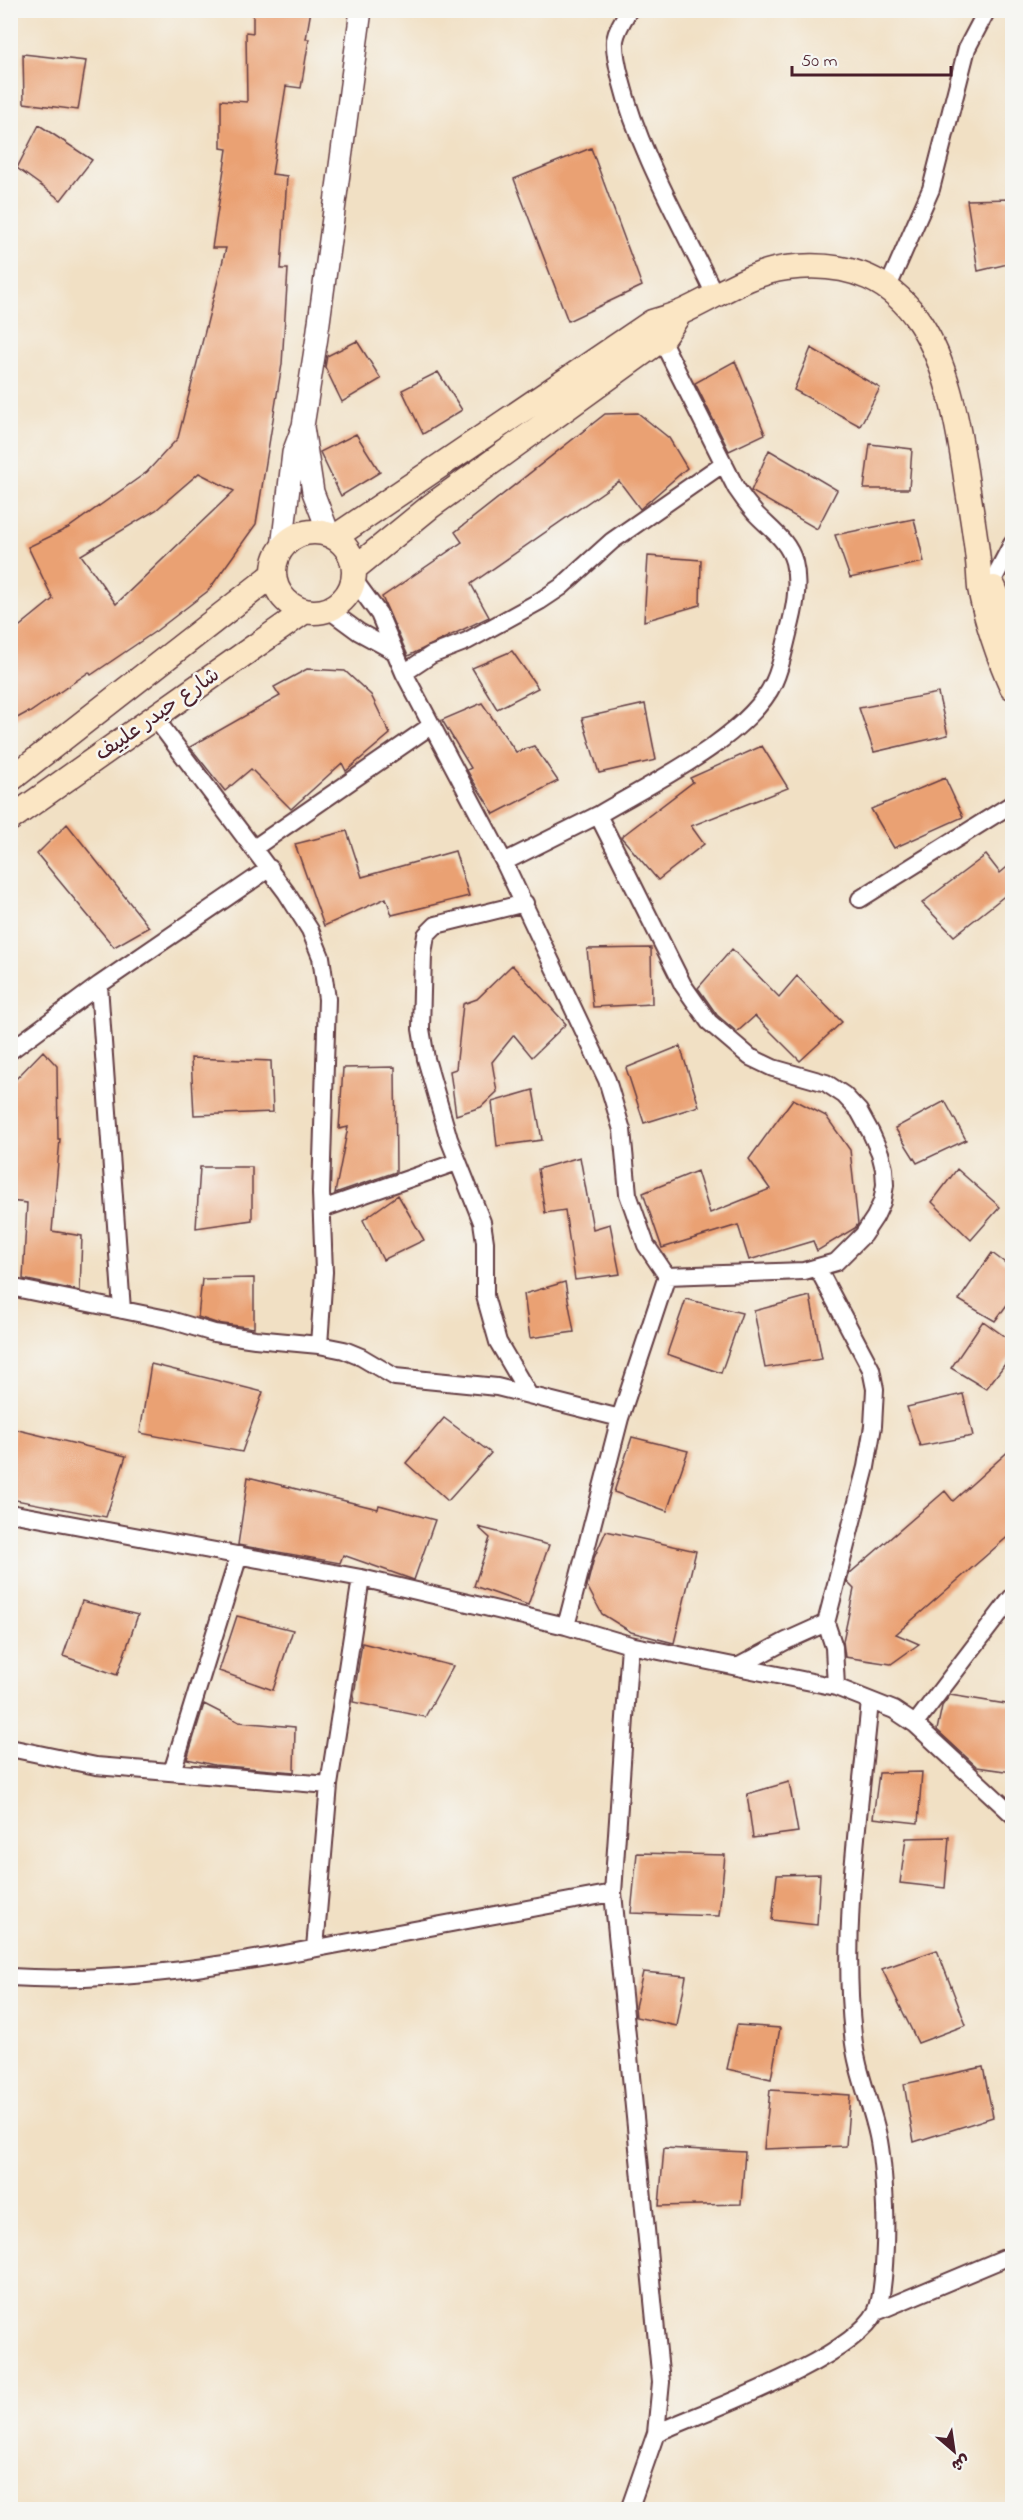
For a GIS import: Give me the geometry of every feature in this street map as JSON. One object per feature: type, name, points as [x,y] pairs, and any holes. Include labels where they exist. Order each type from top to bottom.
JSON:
[{"type":"main road","points":[[355,574],[350,552],[332,536],[316,531],[303,533],[291,539],[282,548],[274,564],[275,584],[286,602],[305,611],[329,610],[348,595],[355,574],[431,506],[680,313],[752,277],[785,268],[815,266],[860,273],[888,287],[911,310],[929,336],[946,378],[957,419],[978,560],[986,585],[998,649],[1012,687]]},
{"type":"main road","points":[[332,536],[657,331]]},
{"type":"main road","name":"شارع حيدر علييف","points":[[10,780],[274,574]]},
{"type":"main road","points":[[986,585],[1012,633]]},
{"type":"main road","name":"شارع حيدر علييف","points":[[10,819],[305,611]]},
{"type":"street","points":[[282,548],[293,453],[303,426],[361,10]]},
{"type":"street","points":[[629,10],[620,24],[615,40],[616,61],[624,92],[636,130],[715,295]]},
{"type":"street","points":[[888,287],[931,189],[967,48],[987,10]]},
{"type":"street","points":[[504,862],[598,815],[719,742],[754,712],[773,684],[782,658],[797,591],[794,563],[776,531],[747,505],[657,331]]},
{"type":"street","points":[[303,426],[313,492],[332,536]]},
{"type":"street","points":[[404,673],[431,655],[467,641],[540,601],[561,587],[612,541],[724,463]]},
{"type":"street","points":[[986,585],[1012,544]]},
{"type":"street","points":[[355,574],[387,629],[392,650],[525,903],[607,1080],[622,1130],[628,1194],[646,1245],[667,1276]]},
{"type":"street","points":[[329,610],[359,632],[392,650]]},
{"type":"street","points":[[155,718],[270,868],[310,930],[321,957],[327,999],[322,1209],[324,1272],[319,1345]]},
{"type":"street","points":[[254,848],[432,725]]},
{"type":"street","points":[[860,899],[1012,804]]},
{"type":"street","points":[[598,815],[683,986],[709,1022],[750,1057],[774,1068],[826,1083],[844,1095],[859,1112],[871,1133],[884,1169],[885,1185],[882,1202],[863,1235],[836,1262],[818,1269],[804,1271],[667,1276]]},
{"type":"street","points":[[10,1051],[99,985],[270,868]]},
{"type":"street","points":[[525,903],[436,925],[426,935],[423,954],[421,1029],[434,1087],[458,1162],[482,1222],[485,1242],[485,1296],[494,1329],[498,1342],[529,1395]]},
{"type":"street","points":[[99,985],[122,1310]]},
{"type":"street","points":[[322,1209],[458,1162]]},
{"type":"street","points":[[818,1269],[871,1369],[875,1389],[873,1426],[866,1467],[826,1623],[834,1647],[836,1687]]},
{"type":"street","points":[[566,1626],[620,1418],[667,1276]]},
{"type":"street","points":[[10,1287],[122,1310],[214,1333],[344,1350],[395,1377],[497,1387],[620,1418]]},
{"type":"street","points":[[10,1513],[361,1578],[566,1626],[630,1645],[836,1687],[894,1710],[915,1724],[1012,1814]]},
{"type":"street","points":[[172,1772],[239,1555]]},
{"type":"street","points":[[315,1948],[329,1785],[361,1578]]},
{"type":"street","points":[[915,1724],[1012,1597]]},
{"type":"street","points":[[995,1620],[1012,1620]]},
{"type":"street","points":[[739,1666],[826,1623]]},
{"type":"street","points":[[629,2510],[656,2433],[661,2382],[613,1893],[630,1645]]},
{"type":"street","points":[[656,2433],[797,2372],[832,2351],[862,2329],[876,2312],[881,2296],[884,2245],[883,2174],[878,2137],[853,2037],[848,1966],[850,1909],[870,1701]]},
{"type":"street","points":[[10,1748],[96,1766],[329,1785]]},
{"type":"street","points":[[10,1977],[120,1976],[198,1970],[613,1893]]},
{"type":"street","points":[[876,2312],[1012,2255]]},
{"type":"building","points":[[253,10],[311,10],[301,88],[286,86],[272,174],[287,176],[281,269],[288,269],[282,364],[256,524],[208,591],[156,631],[91,675],[89,672],[29,713],[10,722],[10,634],[53,599],[28,547],[68,528],[147,472],[178,438],[226,248],[212,248],[227,149],[221,148],[221,100],[247,102],[246,32],[253,33]],"holes":[[[199,473],[234,491],[116,604],[81,555],[156,510]]]},
{"type":"building","points":[[23,54],[86,61],[78,110],[24,103]]},
{"type":"building","points":[[39,125],[92,160],[61,200],[17,168]]},
{"type":"building","points":[[591,148],[642,286],[568,321],[514,179]]},
{"type":"building","points":[[1012,199],[1012,263],[978,271],[967,200]]},
{"type":"building","points":[[357,341],[381,379],[342,402],[325,367],[327,356]]},
{"type":"building","points":[[811,348],[880,388],[860,426],[794,390]]},
{"type":"building","points":[[735,361],[765,434],[729,451],[695,383]]},
{"type":"building","points":[[438,372],[462,410],[423,434],[402,390]]},
{"type":"building","points":[[638,413],[669,438],[687,468],[640,509],[619,481],[471,584],[489,617],[408,656],[382,597],[462,542],[455,532],[605,414]]},
{"type":"building","points":[[356,434],[380,472],[341,496],[320,452]]},
{"type":"building","points":[[870,444],[912,449],[909,489],[864,489]]},
{"type":"building","points":[[769,450],[837,490],[817,529],[751,491]]},
{"type":"building","points":[[914,519],[924,562],[850,578],[835,535]]},
{"type":"building","points":[[648,556],[701,560],[700,605],[644,621]]},
{"type":"building","points":[[512,651],[538,688],[497,709],[472,668]]},
{"type":"building","points":[[307,669],[345,671],[371,695],[390,734],[346,771],[342,763],[291,809],[251,769],[225,791],[190,747],[280,696],[274,687]]},
{"type":"building","points":[[938,693],[948,735],[874,752],[859,708]]},
{"type":"building","points":[[482,703],[516,752],[534,746],[558,781],[494,814],[473,781],[467,770],[471,768],[442,720]]},
{"type":"building","points":[[645,704],[656,760],[599,773],[582,718]]},
{"type":"building","points":[[762,746],[788,788],[691,826],[704,844],[658,880],[621,837],[693,782],[690,778]]},
{"type":"building","points":[[945,778],[963,817],[894,848],[871,809]]},
{"type":"building","points":[[67,824],[149,927],[114,947],[37,854]]},
{"type":"building","points":[[347,831],[362,877],[455,851],[469,896],[392,915],[386,898],[324,926],[295,844]]},
{"type":"building","points":[[986,855],[1000,873],[1012,863],[1012,890],[954,936],[922,903]]},
{"type":"building","points":[[651,948],[652,1004],[593,1007],[587,949]]},
{"type":"building","points":[[732,949],[779,997],[797,976],[842,1022],[800,1061],[755,1016],[737,1032],[717,1015],[698,988]]},
{"type":"building","points":[[512,965],[566,1024],[532,1057],[514,1035],[492,1062],[497,1092],[481,1107],[456,1115],[450,1071],[456,1069],[463,1004],[477,999]]},
{"type":"building","points":[[680,1046],[699,1106],[644,1123],[626,1068]]},
{"type":"building","points":[[43,1051],[57,1066],[58,1139],[60,1139],[52,1231],[82,1236],[80,1291],[23,1279],[27,1203],[10,1201],[10,1085]]},
{"type":"building","points":[[191,1058],[271,1061],[273,1112],[194,1115]]},
{"type":"building","points":[[395,1067],[396,1172],[335,1193],[348,1127],[339,1129],[343,1068]]},
{"type":"building","points":[[533,1090],[542,1140],[497,1146],[492,1102]]},
{"type":"building","points":[[793,1099],[826,1116],[850,1150],[858,1224],[855,1228],[817,1251],[813,1241],[749,1260],[738,1225],[662,1248],[643,1193],[697,1171],[710,1213],[770,1189],[749,1159]]},
{"type":"building","points":[[945,1101],[966,1140],[917,1163],[895,1128]]},
{"type":"building","points":[[580,1157],[593,1229],[610,1224],[620,1274],[575,1280],[565,1210],[545,1213],[538,1169]]},
{"type":"building","points":[[200,1167],[252,1167],[252,1220],[196,1228]]},
{"type":"building","points":[[957,1169],[1000,1207],[971,1240],[932,1202]]},
{"type":"building","points":[[398,1195],[424,1240],[383,1260],[363,1220]]},
{"type":"building","points":[[992,1253],[1012,1268],[1012,1298],[995,1321],[959,1300]]},
{"type":"building","points":[[254,1278],[254,1328],[216,1323],[198,1317],[202,1279]]},
{"type":"building","points":[[565,1282],[574,1332],[530,1338],[524,1294]]},
{"type":"building","points":[[810,1296],[822,1359],[765,1368],[754,1311]]},
{"type":"building","points":[[686,1299],[742,1313],[721,1373],[667,1354]]},
{"type":"building","points":[[983,1321],[1012,1342],[1012,1355],[986,1389],[951,1368]]},
{"type":"building","points":[[151,1364],[263,1392],[242,1452],[140,1433]]},
{"type":"building","points":[[963,1394],[973,1436],[920,1446],[907,1407]]},
{"type":"building","points":[[444,1418],[491,1453],[448,1501],[406,1463]]},
{"type":"building","points":[[14,1429],[126,1456],[106,1517],[10,1499],[10,1454]]},
{"type":"building","points":[[632,1437],[688,1451],[667,1511],[614,1492]]},
{"type":"building","points":[[1012,1448],[1012,1533],[896,1634],[919,1644],[891,1664],[845,1657],[843,1641],[854,1589],[847,1582],[849,1574],[945,1491],[953,1501]]},
{"type":"building","points":[[248,1477],[378,1509],[379,1505],[435,1520],[414,1580],[343,1555],[340,1563],[238,1545]]},
{"type":"building","points":[[478,1527],[549,1545],[528,1605],[474,1586],[490,1538]]},
{"type":"building","points":[[606,1531],[696,1551],[674,1643],[631,1632],[602,1614],[587,1586],[594,1558]]},
{"type":"building","points":[[82,1601],[138,1615],[117,1675],[63,1656]]},
{"type":"building","points":[[237,1616],[293,1630],[273,1690],[219,1671]]},
{"type":"building","points":[[362,1643],[453,1666],[425,1717],[353,1702]]},
{"type":"building","points":[[950,1695],[1012,1705],[1012,1772],[977,1767],[937,1730],[942,1706]]},
{"type":"building","points":[[204,1704],[239,1722],[295,1727],[294,1772],[214,1765],[187,1759]]},
{"type":"building","points":[[922,1772],[918,1823],[873,1818],[879,1773]]},
{"type":"building","points":[[789,1782],[798,1832],[753,1838],[747,1794]]},
{"type":"building","points":[[949,1837],[945,1888],[900,1883],[906,1838]]},
{"type":"building","points":[[637,1853],[725,1855],[719,1916],[631,1913]]},
{"type":"building","points":[[820,1874],[817,1925],[772,1920],[777,1875]]},
{"type":"building","points":[[937,1950],[966,2025],[918,2043],[882,1969]]},
{"type":"building","points":[[643,1972],[686,1976],[677,2026],[636,2017],[635,2007]]},
{"type":"building","points":[[737,2025],[780,2028],[771,2079],[727,2069]]},
{"type":"building","points":[[983,2067],[993,2117],[914,2142],[904,2084]]},
{"type":"building","points":[[770,2090],[850,2095],[846,2146],[764,2149]]},
{"type":"building","points":[[664,2148],[745,2152],[741,2204],[659,2206]]}]
